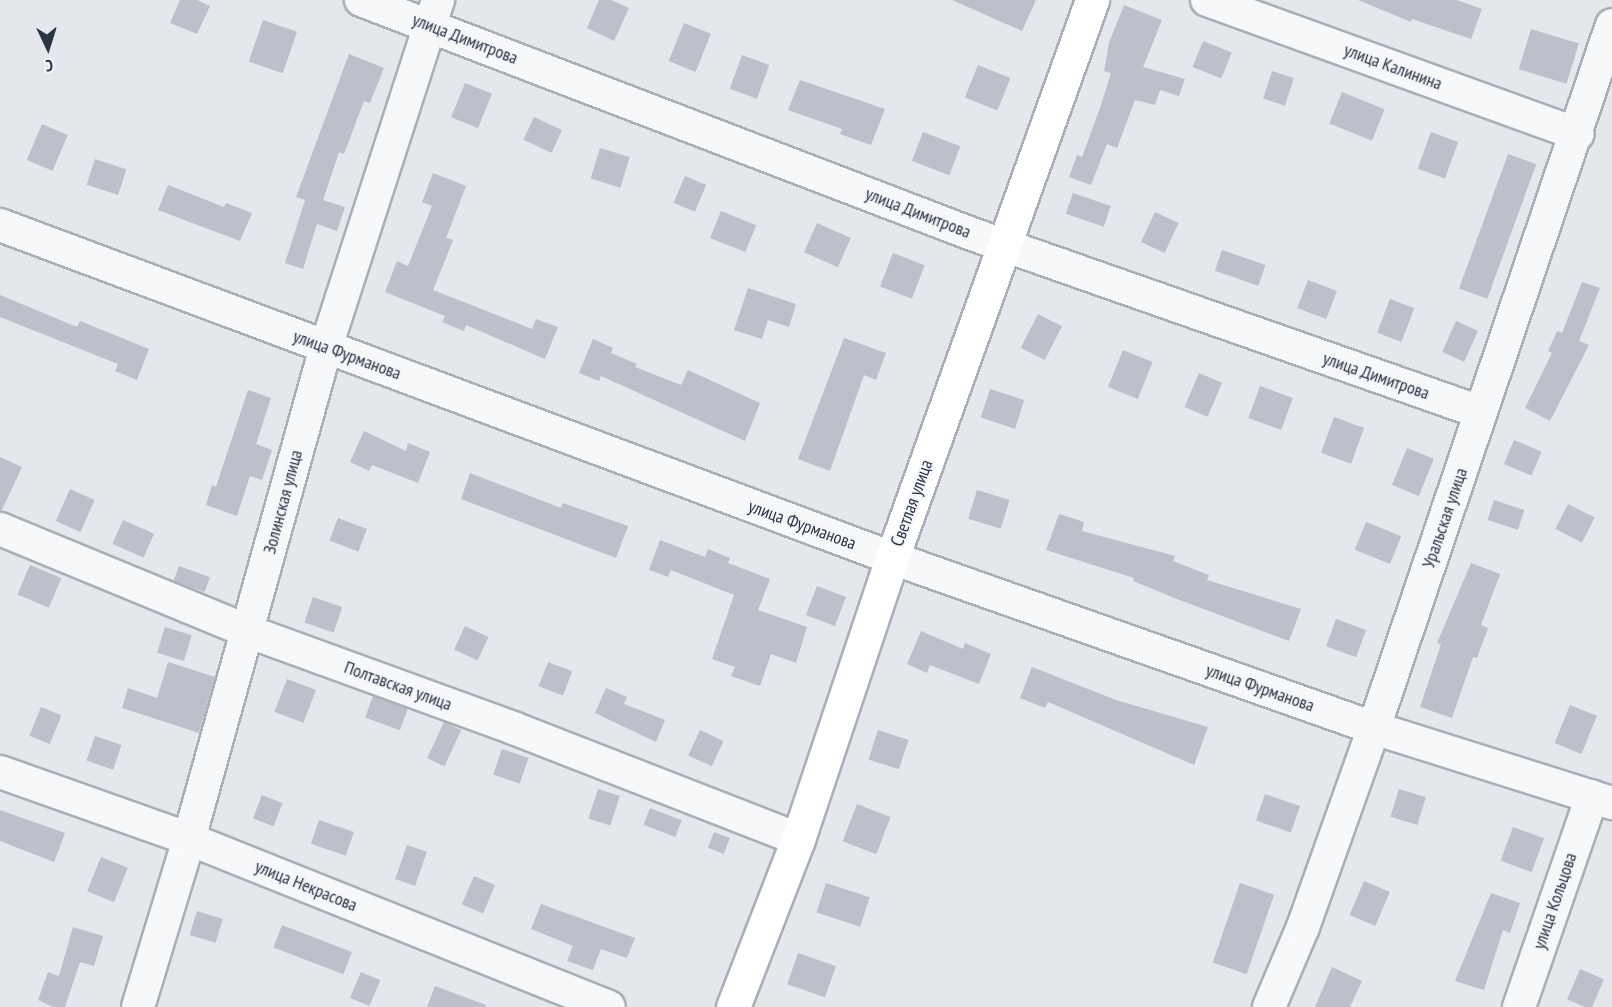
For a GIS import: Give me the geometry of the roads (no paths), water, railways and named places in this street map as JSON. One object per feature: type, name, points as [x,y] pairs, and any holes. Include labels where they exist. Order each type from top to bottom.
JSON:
[{"type":"main road","name":"Светлая улица","points":[[733,1007],[798,839],[892,558],[1007,243],[1092,0]]},
{"type":"street","name":"улица Димитрова","points":[[361,0],[434,13],[972,234],[1007,243],[1261,338],[1480,412]]},
{"type":"street","name":"улица Калинина","points":[[1207,0],[1578,134]]},
{"type":"street","name":"Золинская улица","points":[[138,1007],[189,839],[326,347],[434,13]]},
{"type":"street","name":"Уральская улица","points":[[1269,1007],[1303,927],[1374,728],[1480,412],[1578,134],[1612,25]]},
{"type":"street","name":"улица Фурманова","points":[[0,225],[892,558],[1374,728],[1602,799]]},
{"type":"street","name":"Полтавская улица","points":[[0,529],[247,631],[513,728],[798,839]]},
{"type":"street","name":"улица Некрасова","points":[[0,772],[189,839],[609,1007]]},
{"type":"street","name":"улица Кольцова","points":[[1519,1007],[1602,799]]}]
